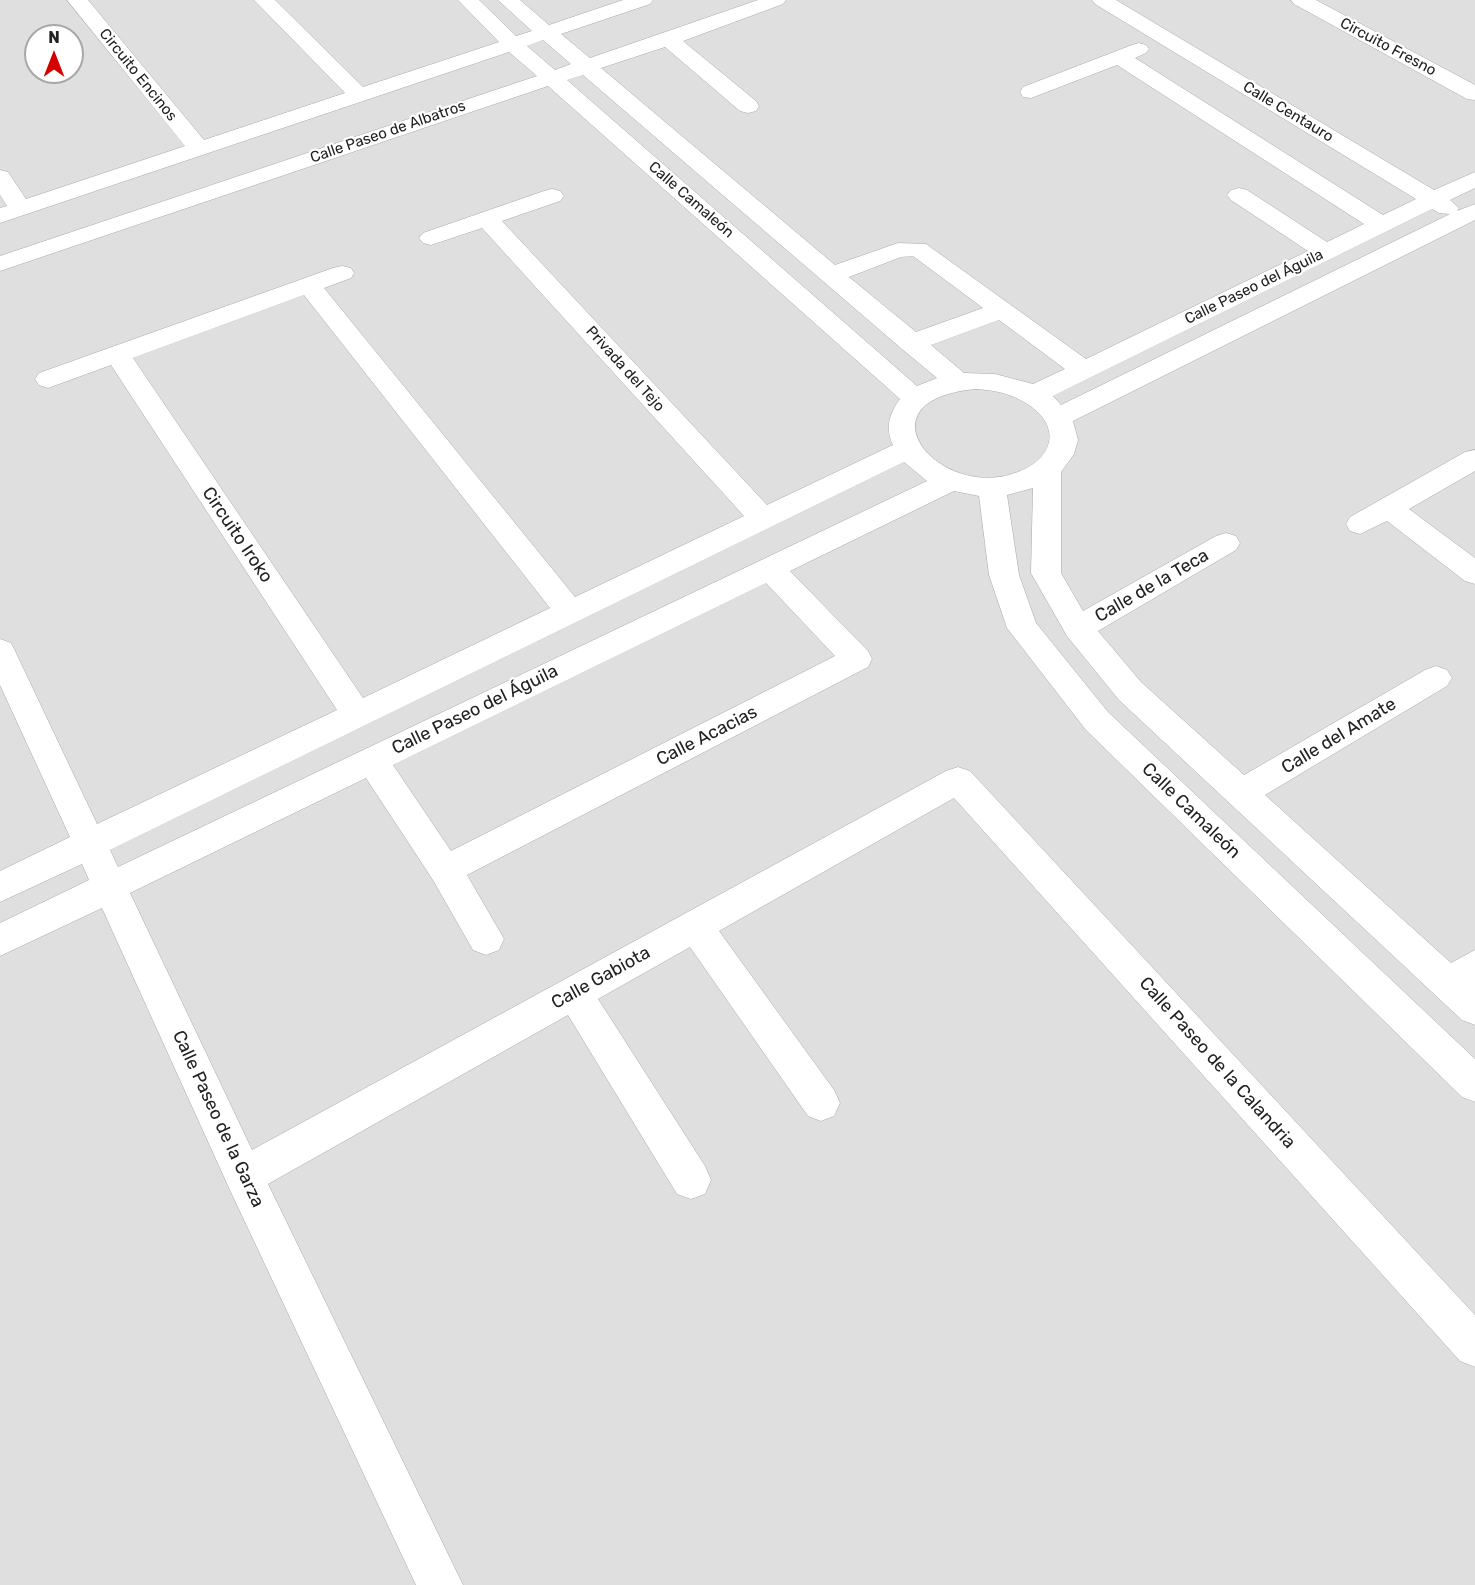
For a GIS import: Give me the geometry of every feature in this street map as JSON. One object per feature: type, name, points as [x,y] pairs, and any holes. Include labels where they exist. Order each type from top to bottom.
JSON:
[{"type":"street","name":"Circuito Encinos","points":[[77,0],[199,149]]},
{"type":"street","points":[[264,0],[359,95]]},
{"type":"street","name":"Calle Camaleón","points":[[468,0],[513,44],[916,399]]},
{"type":"street","name":"Calle Camaleón","points":[[508,0],[957,381]]},
{"type":"street","points":[[0,177],[10,212],[643,0]]},
{"type":"street","name":"Calle Paseo de Albatros","points":[[0,264],[668,39],[719,13],[776,0]]},
{"type":"street","name":"Calle Centauro","points":[[1102,0],[1166,38],[1269,126],[1471,218]]},
{"type":"street","name":"Circuito Fresno","points":[[1301,0],[1475,94]]},
{"type":"street","points":[[1031,92],[1166,38]]},
{"type":"street","points":[[668,39],[748,106]]},
{"type":"street","points":[[1119,57],[1269,126],[1382,225]]},
{"type":"street","name":"Calle Paseo del Águila","points":[[1033,395],[1475,179]]},
{"type":"street","points":[[1239,195],[1326,252]]},
{"type":"street","points":[[431,238],[552,196]]},
{"type":"street","name":"Calle Paseo del Águila","points":[[1057,418],[1471,218]]},
{"type":"street","name":"Privada del Tejo","points":[[487,219],[763,519]]},
{"type":"street","points":[[831,275],[898,250],[918,249],[1084,370]]},
{"type":"street","points":[[48,379],[342,273]]},
{"type":"street","points":[[309,285],[570,612]]},
{"type":"street","points":[[911,343],[1002,310]]},
{"type":"street","name":"Circuito Iroko","points":[[117,354],[357,715]]},
{"type":"street","points":[[957,381],[996,382],[1033,395],[1057,418],[1063,432],[1063,446],[1058,459],[1047,470],[1032,479],[1014,485],[992,488],[951,481],[926,467],[908,449],[903,436],[902,422],[907,410],[916,399],[927,391],[957,381]]},
{"type":"street","points":[[0,887],[908,449]]},
{"type":"street","points":[[1360,524],[1475,459]]},
{"type":"street","points":[[1047,470],[1046,573],[1078,628],[1130,691],[1241,793],[1462,975],[1475,1008]]},
{"type":"street","name":"Calle Paseo del Águila","points":[[0,940],[951,481]]},
{"type":"street","name":"Calle Camaleón","points":[[992,488],[1004,575],[1022,628],[1097,721],[1475,1084]]},
{"type":"street","points":[[1389,508],[1475,573]]},
{"type":"street","name":"Calle de la Teca","points":[[1078,628],[1226,543]]},
{"type":"street","name":"Calle Acacias","points":[[445,870],[857,659],[769,568]]},
{"type":"street","name":"Calle Paseo de la Garza","points":[[0,651],[244,1176],[440,1585]]},
{"type":"street","name":"Calle del Amate","points":[[1241,793],[1436,678]]},
{"type":"street","points":[[372,760],[445,870],[486,939]]},
{"type":"street","name":"Calle Gabiota","points":[[244,1176],[958,780]]},
{"type":"street","name":"Calle Paseo de la Calandria","points":[[958,780],[1475,1346]]},
{"type":"street","points":[[695,926],[821,1103]]},
{"type":"street","points":[[574,993],[691,1180]]},
{"type":"shaded area","points":[[0,0],[1475,0],[1475,1585],[0,1585]]}]
